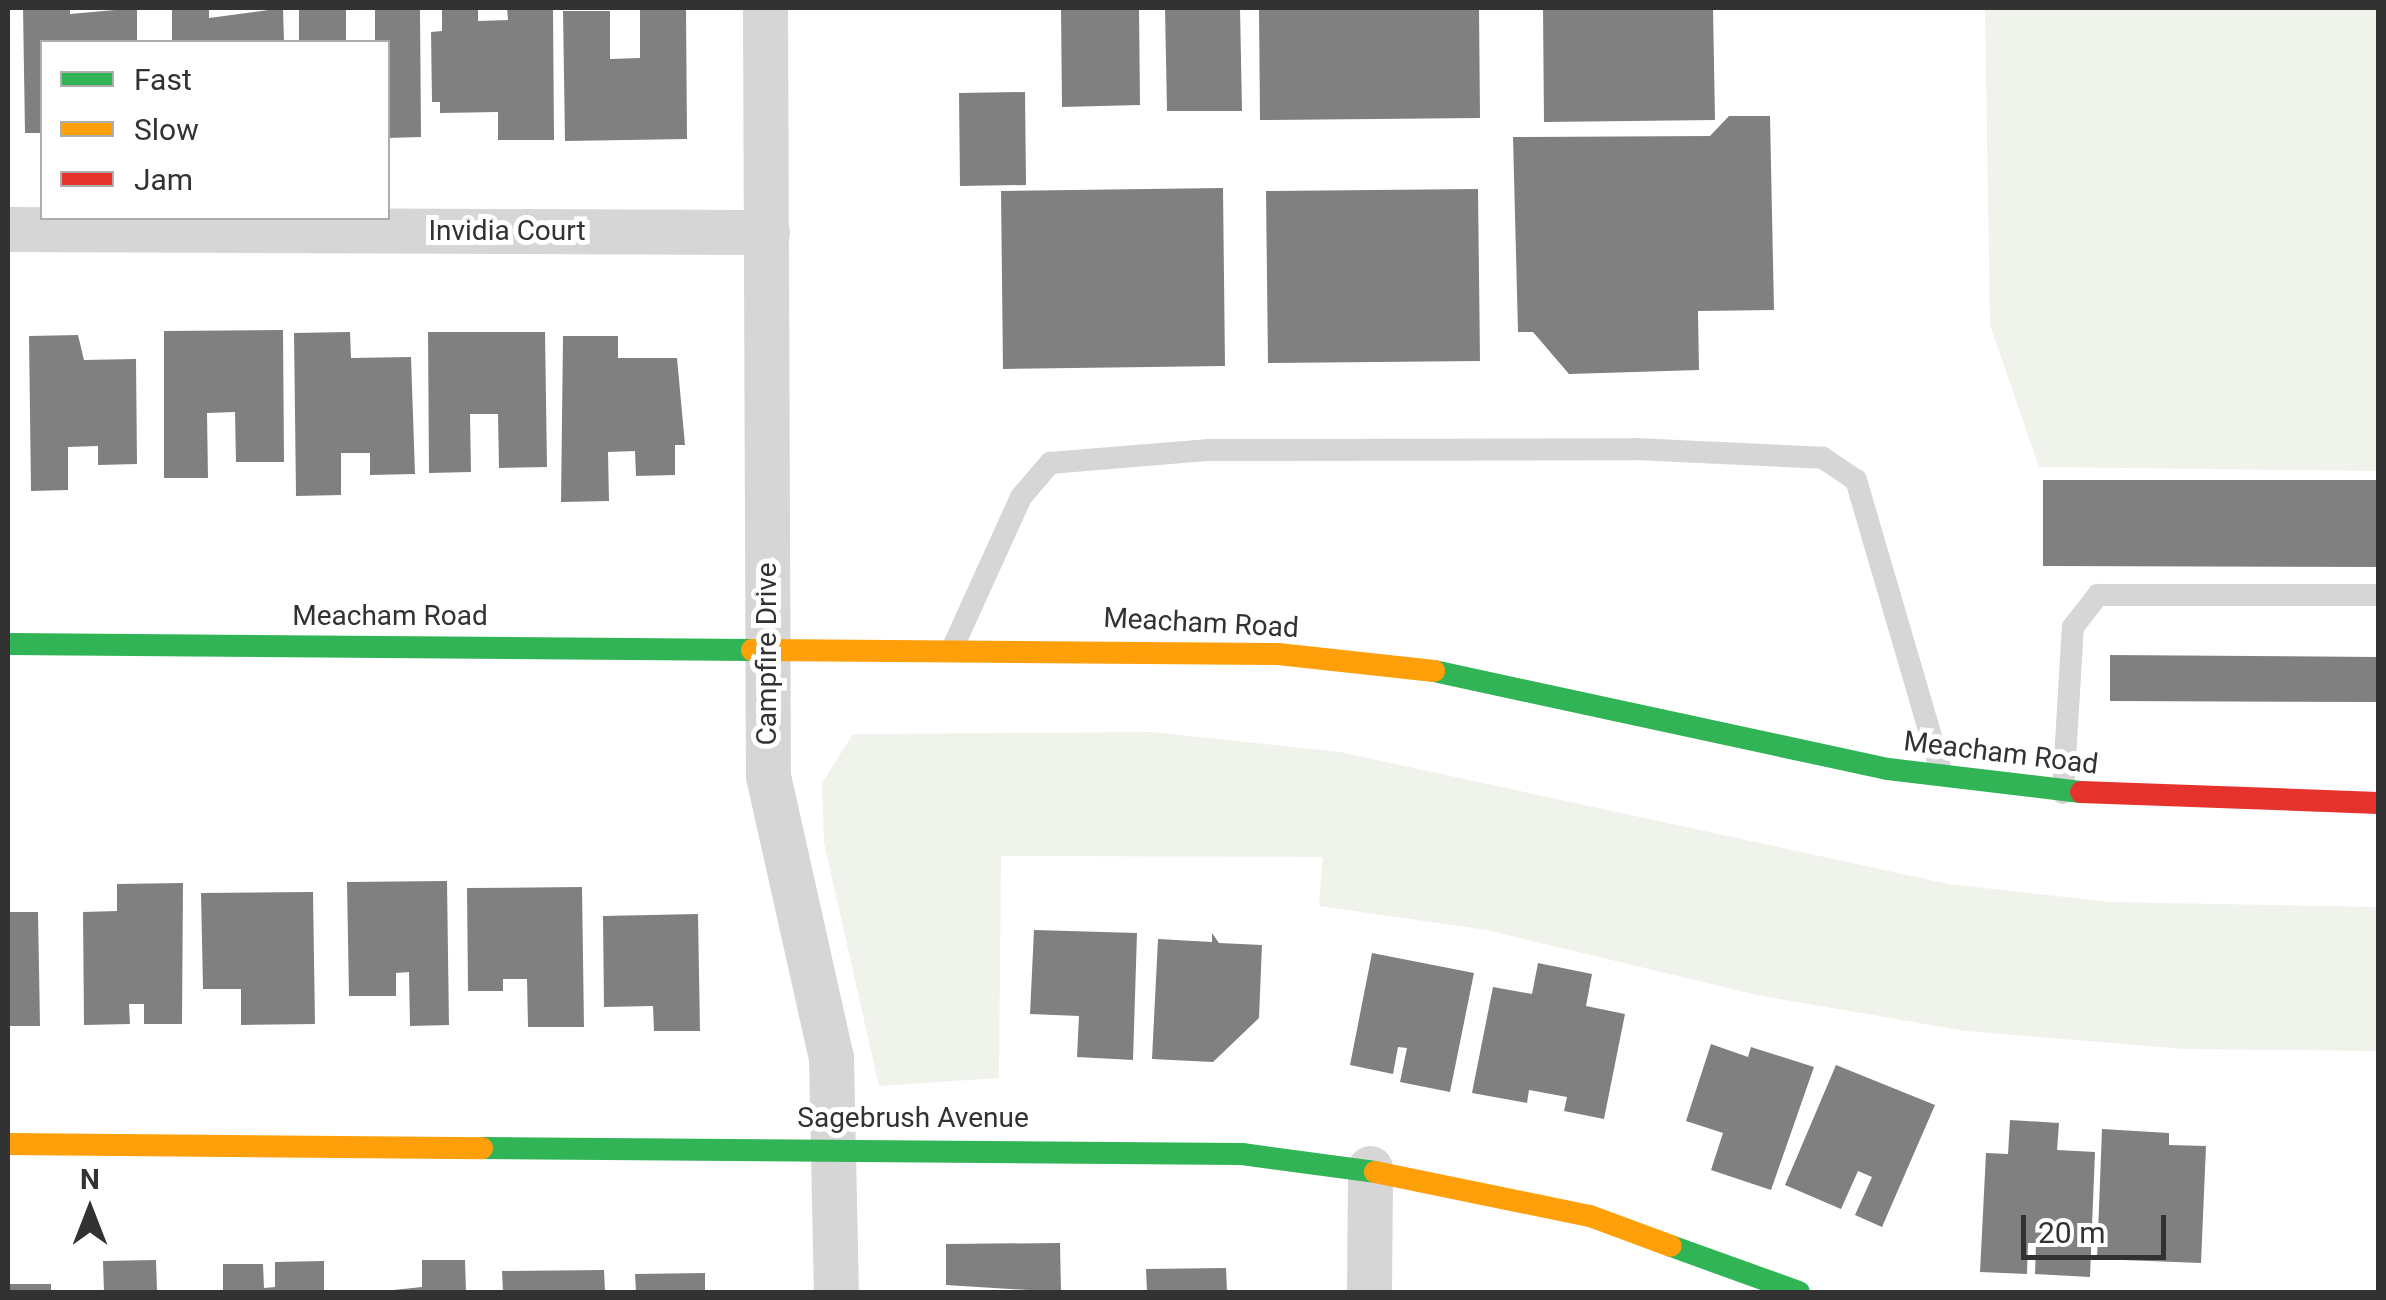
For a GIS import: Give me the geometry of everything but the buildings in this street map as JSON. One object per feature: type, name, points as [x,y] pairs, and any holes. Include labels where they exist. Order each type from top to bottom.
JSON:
[{"type":"street","name":"Campfire Drive","points":[[765,8],[768,776],[831,1057],[837,1148],[836,1292]]},
{"type":"street","name":"Invidia Court","points":[[8,229],[767,232]]},
{"type":"street","name":"Meacham Road","points":[[8,644],[953,647],[1278,654],[1432,672],[1943,777],[2063,793],[2378,804]]},
{"type":"street","name":"Sagebrush Avenue","points":[[8,1144],[1170,1151],[1370,1168],[1590,1216],[1799,1292]]},
{"type":"street","points":[[1369,1292],[1370,1168]]},
{"type":"lane","points":[[953,647],[1021,496],[1050,463],[1209,450],[1634,449],[1823,458],[1856,480],[1943,777]]},
{"type":"lane","points":[[2063,793],[2072,627],[2078,611],[2098,595],[2378,595]]},
{"type":"shaded area","points":[[1985,8],[2378,8],[2378,471],[2039,467],[1990,325]]},
{"type":"shaded area","points":[[1152,732],[1340,752],[1949,884],[2110,902],[2378,907],[2378,1051],[2185,1049],[1965,1031],[1757,995],[1487,930],[1319,906],[1323,857],[1001,856],[999,1078],[879,1086],[824,843],[822,783],[853,734]]},
{"type":"traffic: fast","points":[[8,644],[752,650]]},
{"type":"traffic: fast","points":[[1434,671],[1888,769],[2081,792]]},
{"type":"traffic: fast","points":[[482,1148],[1242,1154],[1375,1172]]},
{"type":"traffic: fast","points":[[1671,1246],[1799,1292]]},
{"type":"traffic: slow","points":[[752,650],[1278,654],[1434,671]]},
{"type":"traffic: slow","points":[[8,1144],[482,1148]]},
{"type":"traffic: slow","points":[[1375,1172],[1590,1216],[1671,1246]]},
{"type":"traffic: jam","points":[[2081,792],[2378,803]]}]
